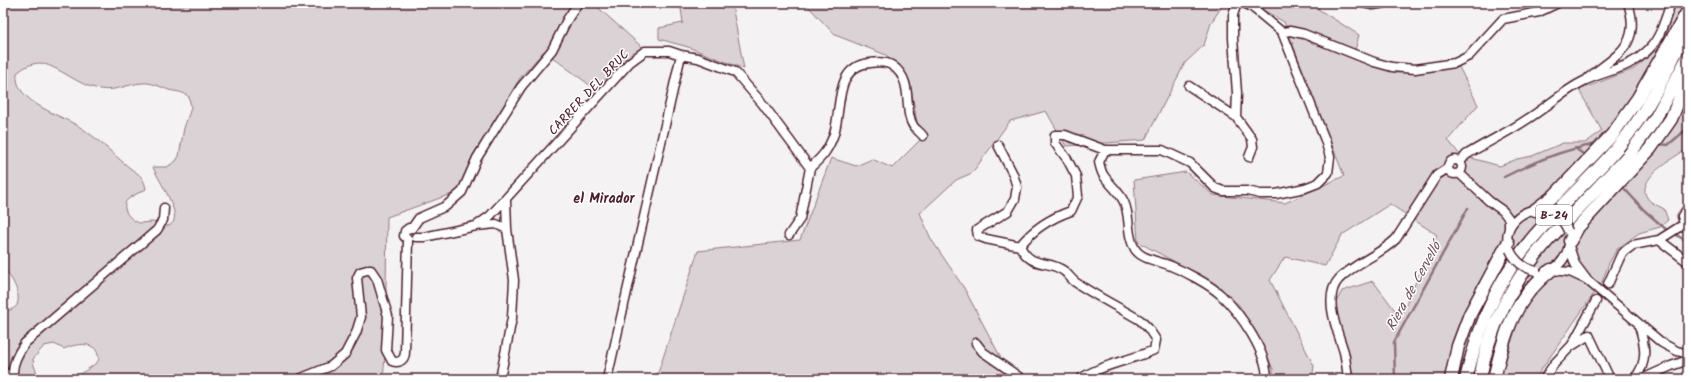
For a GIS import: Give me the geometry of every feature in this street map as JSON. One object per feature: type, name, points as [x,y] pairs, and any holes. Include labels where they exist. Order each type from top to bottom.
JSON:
[{"type":"highway","points":[[1539,210],[1612,135],[1638,98],[1688,11]]},
{"type":"highway","name":"B-24","points":[[1466,379],[1473,348],[1485,315],[1499,287],[1524,249],[1544,225],[1619,147],[1653,98],[1668,71],[1688,27]]},
{"type":"highway","name":"B-24","points":[[1480,379],[1502,308],[1514,287],[1540,250],[1629,155],[1655,119],[1688,56]]},
{"type":"highway","points":[[1569,240],[1578,227],[1650,149],[1671,118],[1688,78]]},
{"type":"highway","points":[[1451,379],[1458,346],[1470,314],[1509,246]]},
{"type":"highway","points":[[1494,379],[1508,328],[1519,305],[1529,290],[1551,270]]},
{"type":"street","points":[[299,379],[330,366],[345,354],[356,333],[361,317],[357,278],[360,272],[367,270],[371,270],[376,276],[386,304],[388,316],[387,353],[392,361],[399,362],[402,360],[405,352],[412,238],[416,231],[412,228],[419,218],[446,206],[462,192],[477,158],[521,87],[552,50],[565,24],[578,3]]},
{"type":"street","points":[[1236,117],[1237,93],[1232,38],[1233,15],[1237,3]]},
{"type":"street","points":[[1020,246],[1037,228],[1058,216],[1071,211],[1078,196],[1076,176],[1067,159],[1055,143],[1054,135],[1065,135],[1105,150],[1162,150],[1190,163],[1215,188],[1223,191],[1247,191],[1260,194],[1276,194],[1305,188],[1318,183],[1328,173],[1330,157],[1325,140],[1282,32],[1252,7],[1244,3]]},
{"type":"street","points":[[1363,3],[1373,5],[1385,3]]},
{"type":"street","points":[[1282,32],[1290,31],[1304,34],[1374,62],[1392,67],[1415,69],[1454,63],[1469,56],[1503,19],[1539,12],[1558,3]]},
{"type":"street","points":[[1460,162],[1466,156],[1528,120],[1556,99],[1584,81],[1621,52],[1630,39],[1633,23],[1628,3]]},
{"type":"street","points":[[1584,81],[1615,71],[1642,56],[1656,40],[1671,3]]},
{"type":"street","name":"CARRER DEL BRUC","points":[[412,238],[424,237],[476,226],[490,216],[506,201],[630,62],[645,51],[669,51],[698,58],[735,72],[762,103],[810,168]]},
{"type":"street","points":[[607,379],[681,55]]},
{"type":"street","points":[[789,235],[800,219],[810,168],[826,153],[834,134],[842,84],[852,69],[859,64],[881,62],[893,65],[901,74],[906,83],[914,127],[923,136]]},
{"type":"street","points":[[1189,86],[1236,117],[1252,140],[1253,147],[1249,157]]},
{"type":"street","points":[[998,145],[1013,174],[1017,187],[1014,199],[1008,211],[977,230],[978,236],[986,240],[1020,246]]},
{"type":"street","points":[[1105,150],[1099,162],[1102,175],[1113,186],[1124,201],[1128,214],[1130,236],[1135,250],[1143,256],[1171,266],[1198,280],[1220,294],[1236,312],[1255,341],[1263,358],[1267,379]]},
{"type":"street","points":[[1348,379],[1346,360],[1333,313],[1332,301],[1335,286],[1339,279],[1362,262],[1390,245],[1437,176],[1448,168],[1451,161],[1456,160],[1460,162]]},
{"type":"street","points":[[1460,162],[1462,167],[1460,173]]},
{"type":"street","points":[[1448,168],[1452,174],[1460,173]]},
{"type":"street","points":[[1460,173],[1489,201],[1498,207],[1509,219],[1509,246],[1512,255],[1520,264],[1536,270],[1570,272],[1587,280]]},
{"type":"street","points":[[500,379],[512,318],[514,288],[507,229],[506,201]]},
{"type":"street","points":[[1498,207],[1522,214]]},
{"type":"street","points":[[13,379],[12,373],[18,354],[25,343],[157,230],[163,220],[164,208]]},
{"type":"street","points":[[1608,284],[1621,255],[1625,251],[1633,246],[1661,239],[1683,227],[1682,216],[1688,208]]},
{"type":"street","points":[[1510,228],[1513,222],[1522,214],[1539,210],[1553,213],[1562,219],[1575,264],[1587,280],[1669,348],[1688,354]]},
{"type":"street","points":[[476,226],[496,224],[507,229]]},
{"type":"street","points":[[1661,239],[1688,262]]},
{"type":"street","points":[[1551,270],[1563,260],[1569,240]]},
{"type":"street","points":[[1020,246],[1024,255],[1031,260],[1057,267],[1092,293],[1140,320],[1153,334],[1156,340],[1154,350],[1125,361],[1101,367],[1080,379]]},
{"type":"street","points":[[1544,379],[1554,364],[1572,345],[1596,302]]},
{"type":"street","points":[[1634,379],[1642,368],[1645,355],[1642,335],[1638,322]]},
{"type":"street","points":[[1572,345],[1589,335],[1610,379]]},
{"type":"street","points":[[976,343],[983,352],[1022,379]]},
{"type":"street","points":[[1642,379],[1688,360]]},
{"type":"street","points":[[3,371],[13,379]]},
{"type":"shaded area","points":[[3,3],[593,3],[642,47],[595,89],[544,51],[520,78],[472,158],[457,192],[387,217],[385,357],[383,379],[74,379],[97,362],[99,357],[96,350],[89,345],[84,344],[64,349],[54,344],[44,346],[33,359],[34,366],[40,379],[3,379],[3,312],[15,308],[17,305],[18,295],[14,284],[3,267]],"holes":[[[41,63],[49,65],[77,81],[100,89],[116,89],[146,83],[182,93],[189,97],[191,108],[184,128],[179,156],[176,161],[167,167],[153,167],[173,208],[175,216],[173,223],[165,226],[154,222],[140,223],[133,220],[126,211],[125,203],[129,198],[146,189],[141,177],[89,133],[41,107],[23,92],[18,83],[17,73],[25,67],[34,64]]]},
{"type":"shaded area","points":[[655,3],[736,3],[732,5],[744,69],[688,47],[659,39],[659,28],[683,23],[681,8],[657,5]]},
{"type":"shaded area","points":[[805,3],[1224,3],[1211,23],[1204,45],[1185,63],[1145,140],[1066,146],[1046,111],[1010,121],[972,173],[956,180],[920,213],[931,239],[964,288],[1012,379],[645,379],[658,373],[698,251],[800,240],[831,158],[856,166],[872,159],[892,168],[920,140],[910,82],[886,55],[835,35]]},
{"type":"shaded area","points":[[1251,3],[1322,3],[1318,9],[1359,35],[1353,58],[1397,73],[1459,67],[1478,105],[1448,140],[1460,155],[1500,166],[1517,159],[1532,156],[1563,143],[1585,143],[1602,131],[1579,90],[1634,69],[1651,55],[1666,34],[1675,3],[1688,3],[1688,149],[1666,163],[1651,177],[1646,184],[1645,192],[1649,200],[1664,209],[1668,220],[1660,227],[1639,233],[1617,249],[1609,263],[1602,282],[1536,377],[1533,379],[1352,379],[1352,371],[1335,304],[1342,291],[1373,281],[1400,317],[1437,235],[1390,204],[1342,235],[1325,266],[1285,257],[1270,280],[1314,366],[1312,379],[1273,379],[1273,369],[1261,342],[1239,305],[1192,271],[1138,242],[1134,180],[1186,172],[1213,195],[1285,203],[1344,176],[1284,22]]},
{"type":"waterway","points":[[140,3],[150,3]]},
{"type":"waterway","points":[[1659,144],[1668,145],[1688,128]]},
{"type":"waterway","points":[[1504,177],[1549,157],[1572,149],[1597,144]]},
{"type":"waterway","points":[[1575,148],[1587,157]]},
{"type":"waterway","points":[[1622,186],[1644,210],[1668,231]]},
{"type":"waterway","name":"Riera de Cervelló","points":[[1395,379],[1394,342],[1468,208]]},
{"type":"waterway","points":[[1673,233],[1688,242]]},
{"type":"district","name":"el Mirador","points":[[604,198]]}]
